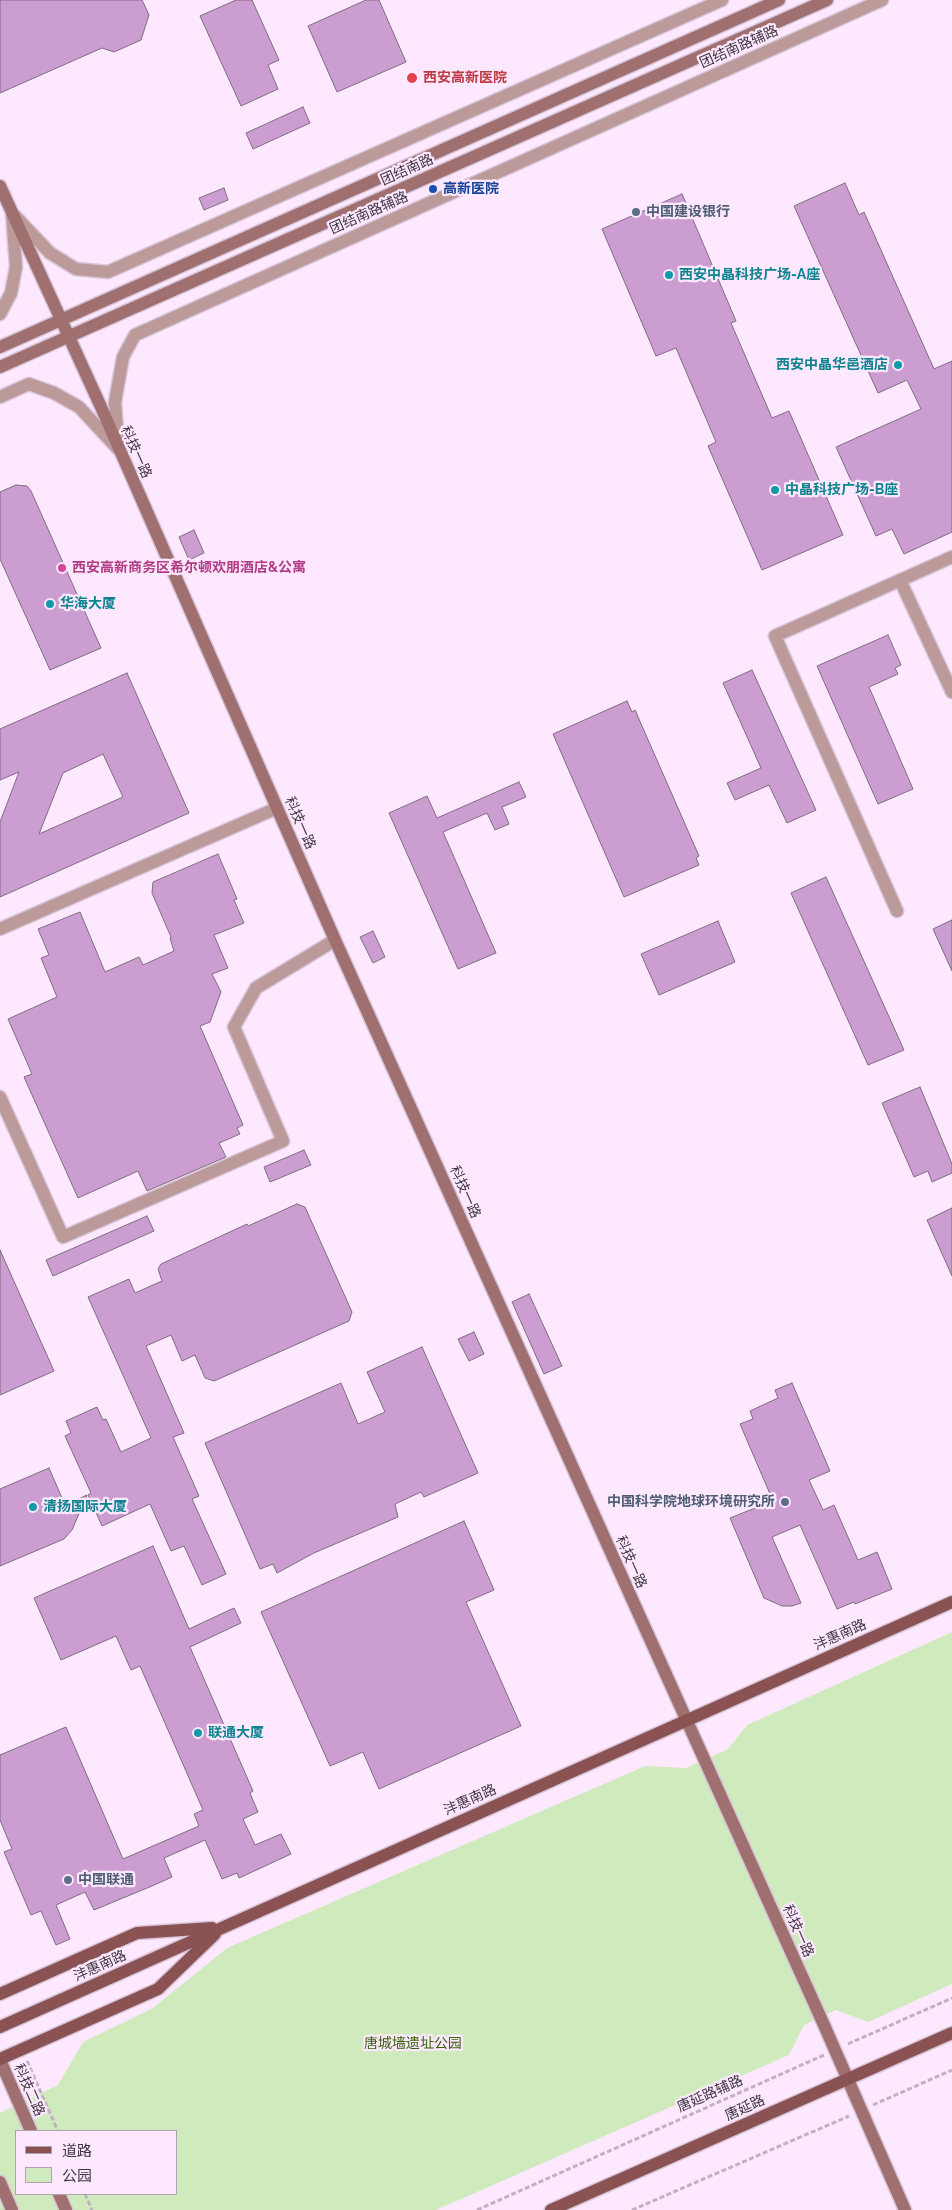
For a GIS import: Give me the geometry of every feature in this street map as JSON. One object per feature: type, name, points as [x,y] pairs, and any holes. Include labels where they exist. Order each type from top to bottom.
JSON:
[{"type":"main road","name":"沣惠南路","points":[[0,2027],[952,1602]]},
{"type":"main road","points":[[0,1994],[137,1933],[222,1928]]},
{"type":"main road","points":[[0,2060],[158,1989],[222,1928]]},
{"type":"main road","name":"唐延路","points":[[551,2210],[952,2032]]},
{"type":"street","points":[[12,213],[50,253],[76,269],[108,272],[722,0]]},
{"type":"street","name":"团结南路","points":[[0,347],[779,0]]},
{"type":"street","name":"团结南路","points":[[0,368],[827,0]]},
{"type":"street","name":"团结南路辅路","points":[[118,448],[115,402],[123,357],[135,335],[882,0]]},
{"type":"street","name":"科技一路","points":[[0,186],[335,940],[835,2050],[905,2210]]},
{"type":"street","points":[[0,314],[11,293],[16,267],[12,213]]},
{"type":"street","points":[[0,397],[29,384],[54,393],[79,407],[118,448]]},
{"type":"street","points":[[897,911],[775,636],[952,557]]},
{"type":"street","points":[[900,580],[952,692]]},
{"type":"street","points":[[0,929],[276,808]]},
{"type":"street","points":[[0,1097],[63,1237],[283,1141],[234,1027],[256,988],[335,940]]},
{"type":"street","name":"科技二路","points":[[0,2060],[31,2130]]},
{"type":"street","points":[[0,2182],[12,2210]]},
{"type":"street","points":[[59,2195],[66,2210]]},
{"type":"path","name":"唐延路辅路","points":[[477,2210],[952,1998]]},
{"type":"path","points":[[22,2050],[58,2130]]},
{"type":"path","points":[[632,2210],[952,2070]]},
{"type":"path","points":[[85,2195],[92,2210]]},
{"type":"green space","name":"唐城墙遗址公园","points":[[952,1632],[952,1984],[868,2022],[836,2010],[804,2025],[789,2055],[436,2210],[0,2210],[0,2113],[58,2085],[83,2042],[153,2008],[227,1948],[645,1766],[686,1768],[728,1749],[747,1725]]},
{"type":"building","points":[[0,0],[142,0],[149,15],[141,40],[114,52],[102,48],[0,93]]},
{"type":"building","points":[[236,0],[252,0],[279,60],[268,65],[278,89],[241,106],[200,16]]},
{"type":"building","points":[[366,0],[379,0],[406,62],[337,92],[308,26]]},
{"type":"building","points":[[303,107],[310,123],[253,149],[246,133]]},
{"type":"building","name":"西安中晶华邑酒店","points":[[845,183],[859,215],[864,212],[934,369],[952,361],[952,532],[904,554],[892,529],[876,536],[836,447],[921,409],[907,380],[878,393],[794,206]]},
{"type":"building","points":[[224,188],[228,200],[204,210],[199,198]]},
{"type":"building","points":[[682,194],[736,321],[731,323],[772,418],[789,411],[843,535],[762,570],[708,446],[716,442],[676,348],[656,356],[602,229]]},
{"type":"building","name":"华海大厦","points":[[16,485],[27,486],[31,491],[101,648],[50,670],[0,559],[0,492]]},
{"type":"building","points":[[194,530],[204,553],[189,560],[179,537]]},
{"type":"building","points":[[888,635],[901,665],[895,668],[898,674],[869,687],[913,789],[878,804],[817,666]]},
{"type":"building","points":[[752,670],[816,810],[787,823],[769,785],[735,800],[727,783],[761,768],[723,683]]},
{"type":"building","points":[[127,673],[189,813],[0,897],[0,822],[19,772],[0,780],[0,729]],"holes":[[[103,754],[123,797],[39,834],[63,773]]]},
{"type":"building","points":[[627,701],[632,712],[635,710],[699,856],[696,858],[699,865],[624,897],[553,734]]},
{"type":"building","points":[[519,782],[526,797],[502,807],[509,824],[495,830],[487,813],[443,832],[496,953],[458,969],[389,813],[427,796],[437,818]]},
{"type":"building","points":[[218,854],[237,899],[234,900],[244,923],[214,935],[228,968],[212,974],[221,992],[210,1022],[200,1026],[243,1125],[237,1128],[240,1134],[219,1143],[226,1157],[147,1191],[138,1171],[78,1198],[24,1077],[32,1074],[8,1019],[57,997],[41,958],[49,955],[38,929],[80,912],[105,972],[139,957],[143,965],[174,951],[171,937],[152,893],[153,882]]},
{"type":"building","points":[[826,877],[904,1050],[868,1065],[791,893]]},
{"type":"building","points":[[952,920],[952,971],[933,929]]},
{"type":"building","points":[[718,921],[735,962],[659,995],[641,954]]},
{"type":"building","points":[[373,931],[385,957],[373,963],[360,937]]},
{"type":"building","points":[[920,1087],[952,1164],[952,1173],[932,1182],[928,1171],[914,1177],[882,1103]]},
{"type":"building","points":[[304,1150],[311,1165],[270,1182],[264,1167]]},
{"type":"building","points":[[297,1204],[305,1207],[352,1312],[349,1321],[214,1381],[205,1378],[195,1355],[182,1361],[171,1335],[146,1346],[184,1433],[173,1437],[199,1496],[192,1499],[226,1574],[202,1585],[184,1546],[171,1551],[150,1504],[102,1526],[88,1495],[91,1493],[65,1436],[71,1433],[66,1421],[97,1407],[103,1420],[106,1419],[121,1452],[151,1438],[88,1297],[129,1279],[135,1293],[162,1281],[158,1269],[161,1264],[247,1224],[248,1226]]},
{"type":"building","points":[[952,1208],[952,1276],[927,1220]]},
{"type":"building","points":[[147,1216],[154,1231],[53,1276],[46,1260]]},
{"type":"building","points":[[0,1250],[54,1371],[0,1395]]},
{"type":"building","points":[[529,1294],[562,1366],[544,1374],[512,1302]]},
{"type":"building","points":[[474,1332],[484,1354],[469,1361],[458,1339]]},
{"type":"building","points":[[422,1347],[478,1473],[424,1497],[421,1492],[395,1504],[398,1517],[314,1553],[277,1573],[273,1564],[260,1569],[205,1443],[341,1383],[358,1424],[385,1412],[367,1372]]},
{"type":"building","points":[[792,1383],[830,1471],[809,1480],[823,1510],[834,1505],[858,1560],[877,1552],[892,1589],[837,1609],[800,1525],[772,1537],[801,1603],[792,1606],[782,1606],[764,1598],[730,1518],[773,1501],[740,1424],[753,1419],[750,1411],[778,1398],[775,1390]]},
{"type":"building","name":"清扬国际大厦","points":[[49,1468],[65,1505],[87,1495],[72,1530],[64,1539],[0,1566],[0,1489]]},
{"type":"building","points":[[464,1521],[494,1590],[466,1602],[521,1726],[379,1789],[363,1752],[330,1766],[261,1612]]},
{"type":"building","name":"联通大厦","points":[[153,1546],[189,1629],[234,1608],[241,1623],[190,1647],[253,1791],[250,1793],[258,1812],[243,1819],[255,1845],[281,1834],[291,1854],[239,1878],[237,1873],[222,1879],[205,1840],[164,1858],[172,1877],[152,1886],[94,1910],[85,1892],[56,1905],[70,1939],[56,1945],[41,1911],[31,1915],[4,1852],[12,1849],[0,1820],[0,1755],[66,1727],[123,1859],[199,1826],[194,1814],[203,1810],[140,1666],[131,1670],[116,1636],[61,1660],[34,1598]]},
{"type":"place","name":"西安高新医院","points":[[412,78]]},
{"type":"place","name":"高新医院","points":[[433,189]]},
{"type":"place","name":"中国建设银行","points":[[636,212]]},
{"type":"place","name":"西安中晶科技广场-A座","points":[[669,275]]},
{"type":"place","name":"西安中晶华邑酒店","points":[[898,365]]},
{"type":"place","name":"中晶科技广场-B座","points":[[775,490]]},
{"type":"place","name":"西安高新商务区希尔顿欢朋酒店&公寓","points":[[62,568]]},
{"type":"place","name":"华海大厦","points":[[50,604]]},
{"type":"place","name":"中国科学院地球环境研究所","points":[[785,1502]]},
{"type":"place","name":"清扬国际大厦","points":[[33,1507]]},
{"type":"place","name":"联通大厦","points":[[198,1733]]},
{"type":"place","name":"中国联通","points":[[68,1880]]}]
